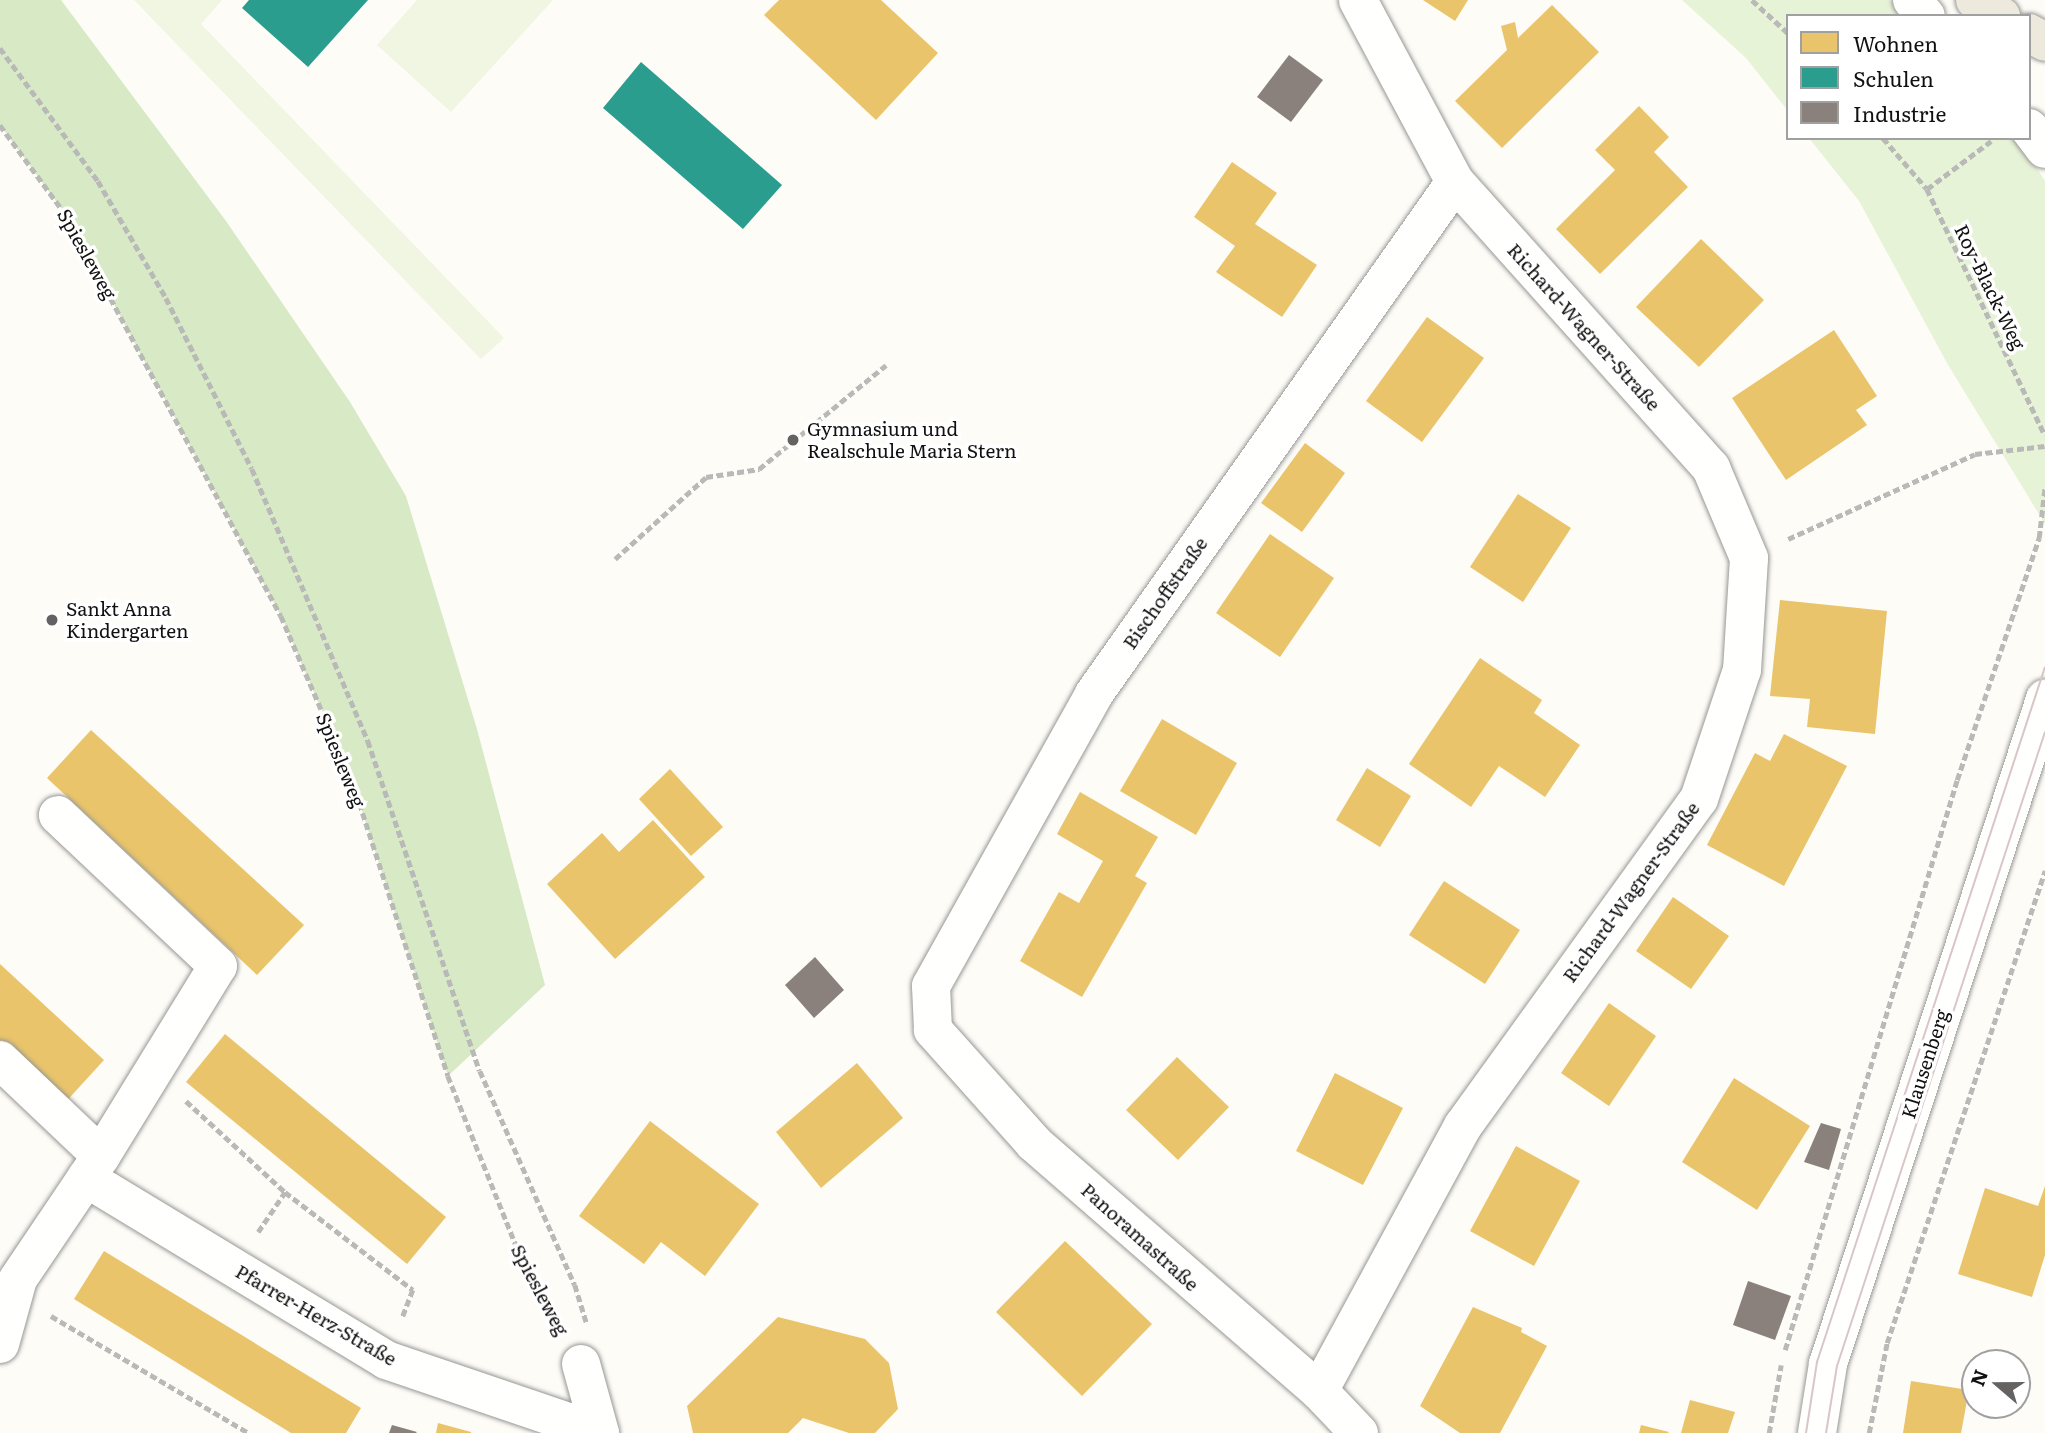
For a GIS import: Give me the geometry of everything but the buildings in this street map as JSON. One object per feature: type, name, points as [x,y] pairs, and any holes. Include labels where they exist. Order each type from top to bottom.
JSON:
[{"type":"main road","points":[[1975,0],[1998,14]]},
{"type":"street","name":"Richard-Wagner-Straße","points":[[1319,1391],[1464,1126],[1699,799],[1742,670],[1749,558],[1711,468],[1455,182],[1358,0]]},
{"type":"street","points":[[1912,0],[1924,14]]},
{"type":"street","points":[[2031,131],[2045,149]]},
{"type":"street","name":"Bischoffstraße","points":[[933,1030],[931,986],[1094,694],[1455,182]]},
{"type":"street","name":"Klausenberg","points":[[1817,1433],[1828,1364],[2045,699]]},
{"type":"street","points":[[0,1344],[12,1293],[94,1167],[218,966],[58,815]]},
{"type":"street","name":"Panoramastraße","points":[[933,1030],[1034,1143],[1319,1391],[1359,1433]]},
{"type":"street","name":"Pfarrer-Herz-Straße","points":[[0,1060],[94,1167],[386,1360],[600,1433]]},
{"type":"street","points":[[581,1364],[600,1433]]},
{"type":"path","points":[[1752,0],[1786,31]]},
{"type":"path","points":[[0,48],[98,181],[166,298],[252,469],[368,741],[480,1071],[575,1285],[589,1332],[581,1364]]},
{"type":"path","name":"Spiesleweg","points":[[0,125],[66,215],[281,616],[353,783],[448,1076],[527,1273],[581,1364]]},
{"type":"path","name":"Roy-Black-Weg","points":[[1885,140],[1927,189],[2045,435]]},
{"type":"path","points":[[1927,189],[1991,140]]},
{"type":"path","points":[[615,559],[706,477],[759,469],[886,365]]},
{"type":"path","points":[[1749,558],[1976,454],[2045,446]]},
{"type":"path","points":[[1769,1433],[1792,1314],[1957,780],[2039,538],[2045,486]]},
{"type":"path","points":[[1869,1433],[1887,1343],[2045,871]]},
{"type":"path","points":[[152,1070],[285,1192],[413,1290],[386,1360]]},
{"type":"path","points":[[12,1293],[249,1433]]},
{"type":"green space","points":[[0,0],[61,0],[226,221],[350,402],[406,496],[477,729],[545,985],[448,1076],[353,783],[281,616],[66,215],[0,125]]},
{"type":"green space","points":[[134,0],[222,0],[201,24],[504,338],[481,359]]},
{"type":"green space","points":[[417,0],[553,0],[451,112],[377,45]]},
{"type":"green space","points":[[1682,0],[1889,0],[1905,14],[1786,14],[1786,108],[1746,58]]},
{"type":"green space","points":[[1811,140],[2019,140],[2045,181],[2045,524],[1947,363],[1859,201]]},
{"type":"tram line","points":[[1806,1433],[1817,1362],[2045,667]]},
{"type":"tram line","points":[[1826,1433],[1837,1366],[2045,732]]},
{"type":"place","name":"Gymnasium und Realschule Maria Stern","points":[[793,440]]},
{"type":"place","name":"Sankt Anna Kindergarten","points":[[52,620]]}]
